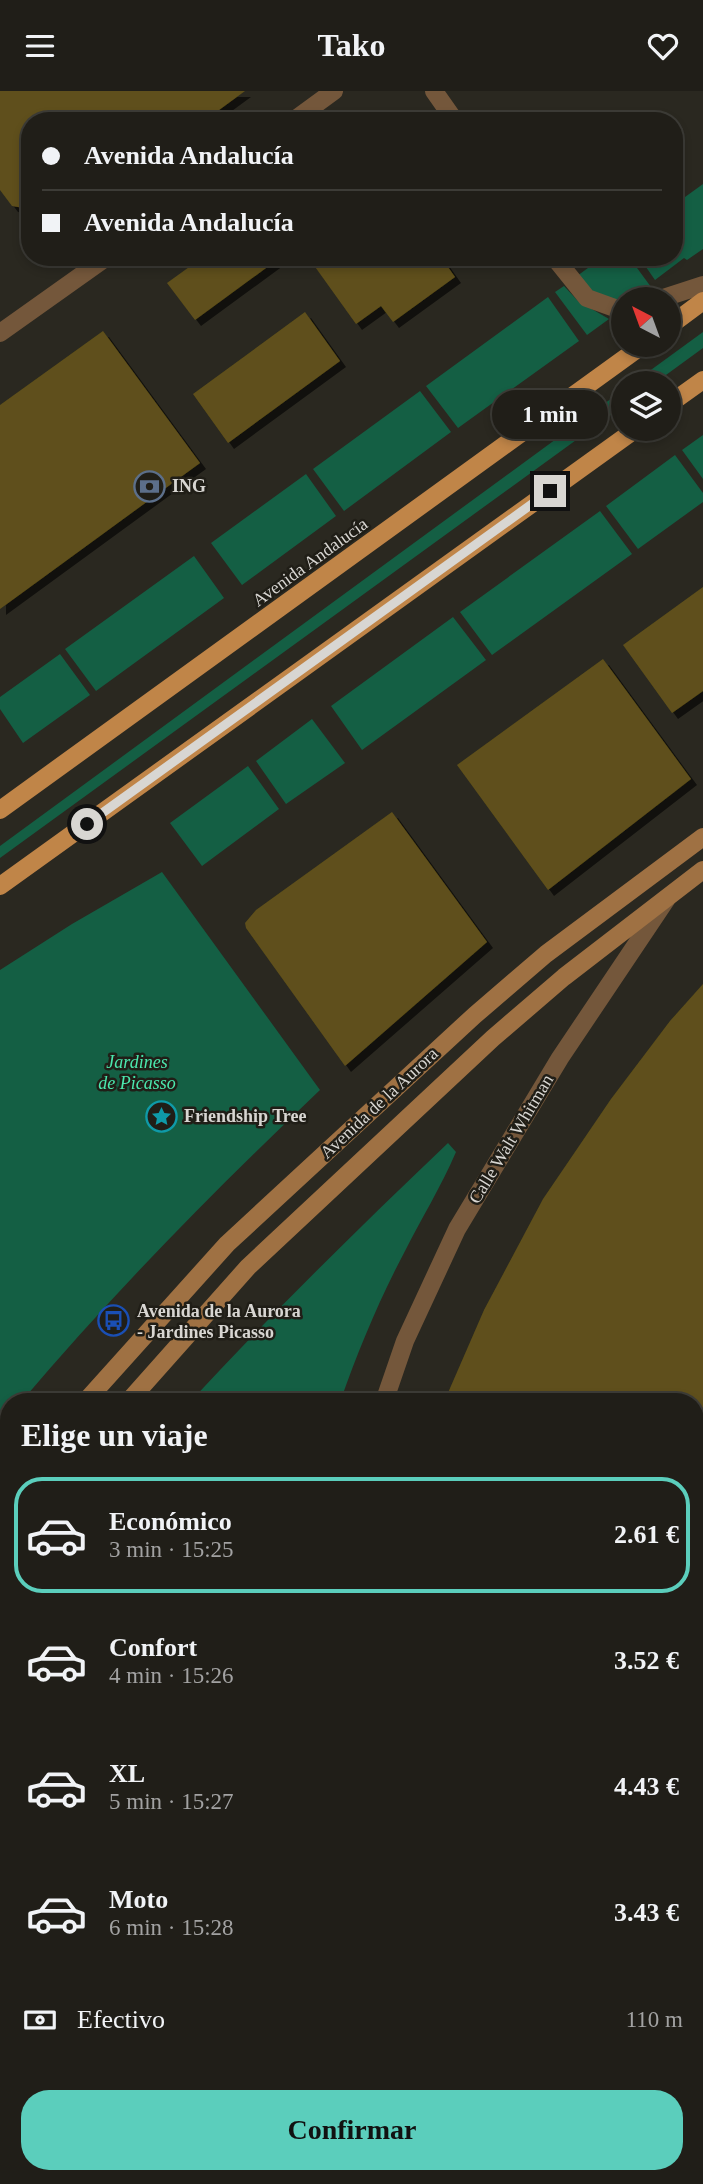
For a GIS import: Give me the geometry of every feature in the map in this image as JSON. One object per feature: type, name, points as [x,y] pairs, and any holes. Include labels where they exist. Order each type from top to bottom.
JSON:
[{"type":"main road","points":[[681,317],[703,301]]},
{"type":"main road","name":"Avenida Andalucía","points":[[0,810],[627,357]]},
{"type":"main road","points":[[681,396],[703,380]]},
{"type":"main road","points":[[0,886],[619,441]]},
{"type":"main road","name":"Avenida de la Aurora","points":[[93,1393],[227,1244],[475,1015],[547,954],[703,837]]},
{"type":"main road","name":"Avenida de la Aurora","points":[[136,1393],[248,1267],[463,1066],[564,977],[703,870]]},
{"type":"street","points":[[305,112],[334,91]]},
{"type":"street","points":[[434,91],[449,112]]},
{"type":"street","points":[[0,333],[94,266]]},
{"type":"street","points":[[561,266],[587,298],[611,307]]},
{"type":"street","points":[[681,292],[703,285]]},
{"type":"street","name":"Calle Walt Whitman","points":[[387,1393],[405,1341],[457,1229],[568,1047],[670,894]]},
{"type":"green space","points":[[703,184],[703,249],[687,260],[683,259],[683,198]]},
{"type":"green space","points":[[591,266],[636,266],[651,287],[611,287],[611,300],[586,286],[577,276]]},
{"type":"green space","points":[[645,266],[673,266],[655,280]]},
{"type":"green space","points":[[564,286],[578,301],[609,319],[587,335],[555,292]]},
{"type":"green space","points":[[548,297],[579,341],[458,428],[426,386]]},
{"type":"green space","points":[[703,332],[703,348],[671,371],[649,371],[669,357],[681,357],[681,348]]},
{"type":"green space","points":[[420,391],[451,432],[344,511],[313,469]]},
{"type":"green space","points":[[611,399],[611,415],[0,858],[0,846]]},
{"type":"green space","points":[[703,435],[703,479],[682,450]]},
{"type":"green space","points":[[675,455],[703,493],[703,502],[638,549],[606,506]]},
{"type":"green space","points":[[306,474],[336,516],[242,585],[211,543]]},
{"type":"green space","points":[[600,511],[632,554],[492,655],[460,612]]},
{"type":"green space","points":[[194,556],[224,598],[96,691],[65,649]]},
{"type":"green space","points":[[453,617],[486,660],[362,750],[331,706]]},
{"type":"green space","points":[[60,654],[90,695],[23,743],[0,709],[0,697]]},
{"type":"green space","points":[[312,719],[345,763],[286,804],[256,761]]},
{"type":"green space","points":[[248,766],[279,809],[202,866],[170,823]]},
{"type":"green space","name":"Jardines de Picasso","points":[[162,872],[320,1090],[166,1242],[29,1393],[0,1393],[0,970]]},
{"type":"green space","points":[[448,1143],[456,1152],[386,1289],[343,1393],[198,1393],[317,1270]]},
{"type":"building","points":[[0,91],[245,91],[216,112],[21,112],[21,208],[12,206],[0,190]]},
{"type":"building","points":[[191,266],[269,266],[195,320],[167,283]]},
{"type":"building","points":[[314,266],[447,266],[455,277],[393,322],[381,306],[356,324]]},
{"type":"building","points":[[305,312],[340,361],[228,443],[193,394]]},
{"type":"building","points":[[103,331],[200,463],[0,609],[0,405]]},
{"type":"building","points":[[703,587],[703,691],[672,713],[623,645]]},
{"type":"building","points":[[603,659],[691,779],[548,890],[457,765]]},
{"type":"building","points":[[392,812],[487,942],[345,1066],[245,923],[256,910]]},
{"type":"building","points":[[703,984],[703,1393],[448,1393],[484,1310],[543,1199],[611,1099],[670,1021]]},
{"type":"place","name":"ING","points":[[149,486]]},
{"type":"place","name":"Friendship Tree","points":[[161,1116]]},
{"type":"place","name":"Avenida de la Aurora - Jardines Picasso","points":[[114,1321]]},
{"type":"route","points":[[87,824],[550,491]]}]
